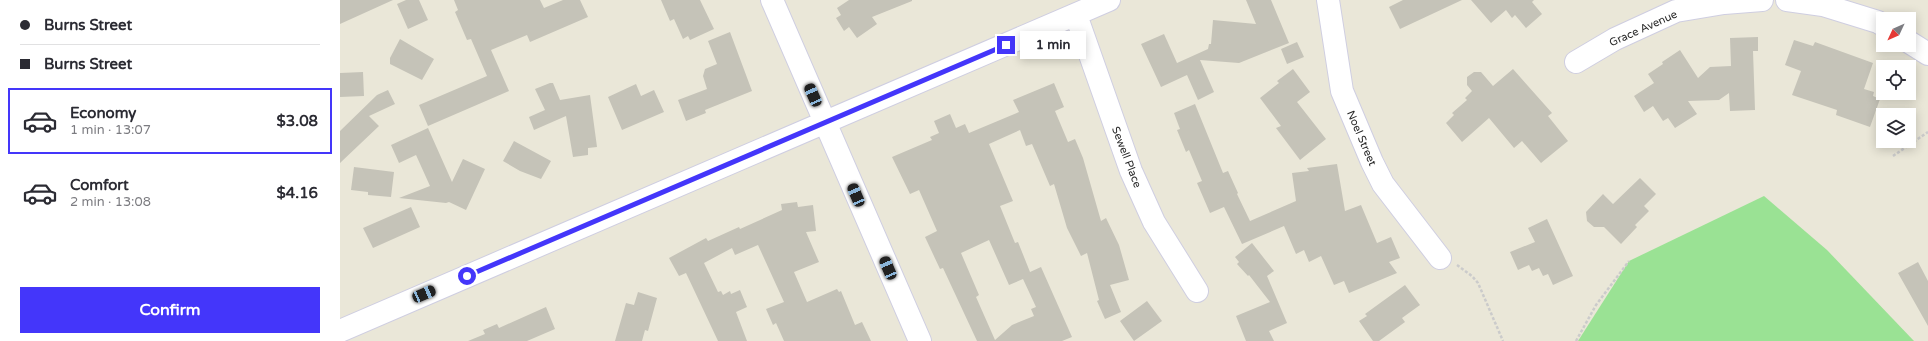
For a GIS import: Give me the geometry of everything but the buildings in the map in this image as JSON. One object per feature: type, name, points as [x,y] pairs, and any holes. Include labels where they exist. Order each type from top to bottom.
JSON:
[{"type":"street","points":[[772,0],[920,341]]},
{"type":"street","points":[[340,331],[1109,0]]},
{"type":"street","name":"Noel Street","points":[[1328,0],[1342,91],[1372,162],[1383,184],[1440,258]]},
{"type":"street","name":"Grace Avenue","points":[[1576,62],[1615,39],[1676,11],[1724,3],[1762,0]]},
{"type":"street","points":[[1787,0],[1823,6],[1876,21]]},
{"type":"street","name":"Sewell Place","points":[[1076,15],[1131,171],[1154,222],[1197,291]]},
{"type":"street","points":[[1916,46],[1928,54]]},
{"type":"street","points":[[340,336],[342,341]]},
{"type":"path","points":[[1893,156],[1928,132]]},
{"type":"path","points":[[1440,258],[1462,267],[1478,283],[1503,341]]},
{"type":"path","points":[[1576,341],[1596,305],[1629,261]]},
{"type":"green space","points":[[1764,196],[1827,250],[1914,341],[1578,341],[1629,261]]},
{"type":"route","points":[[467,276],[797,133],[1006,45]]}]
